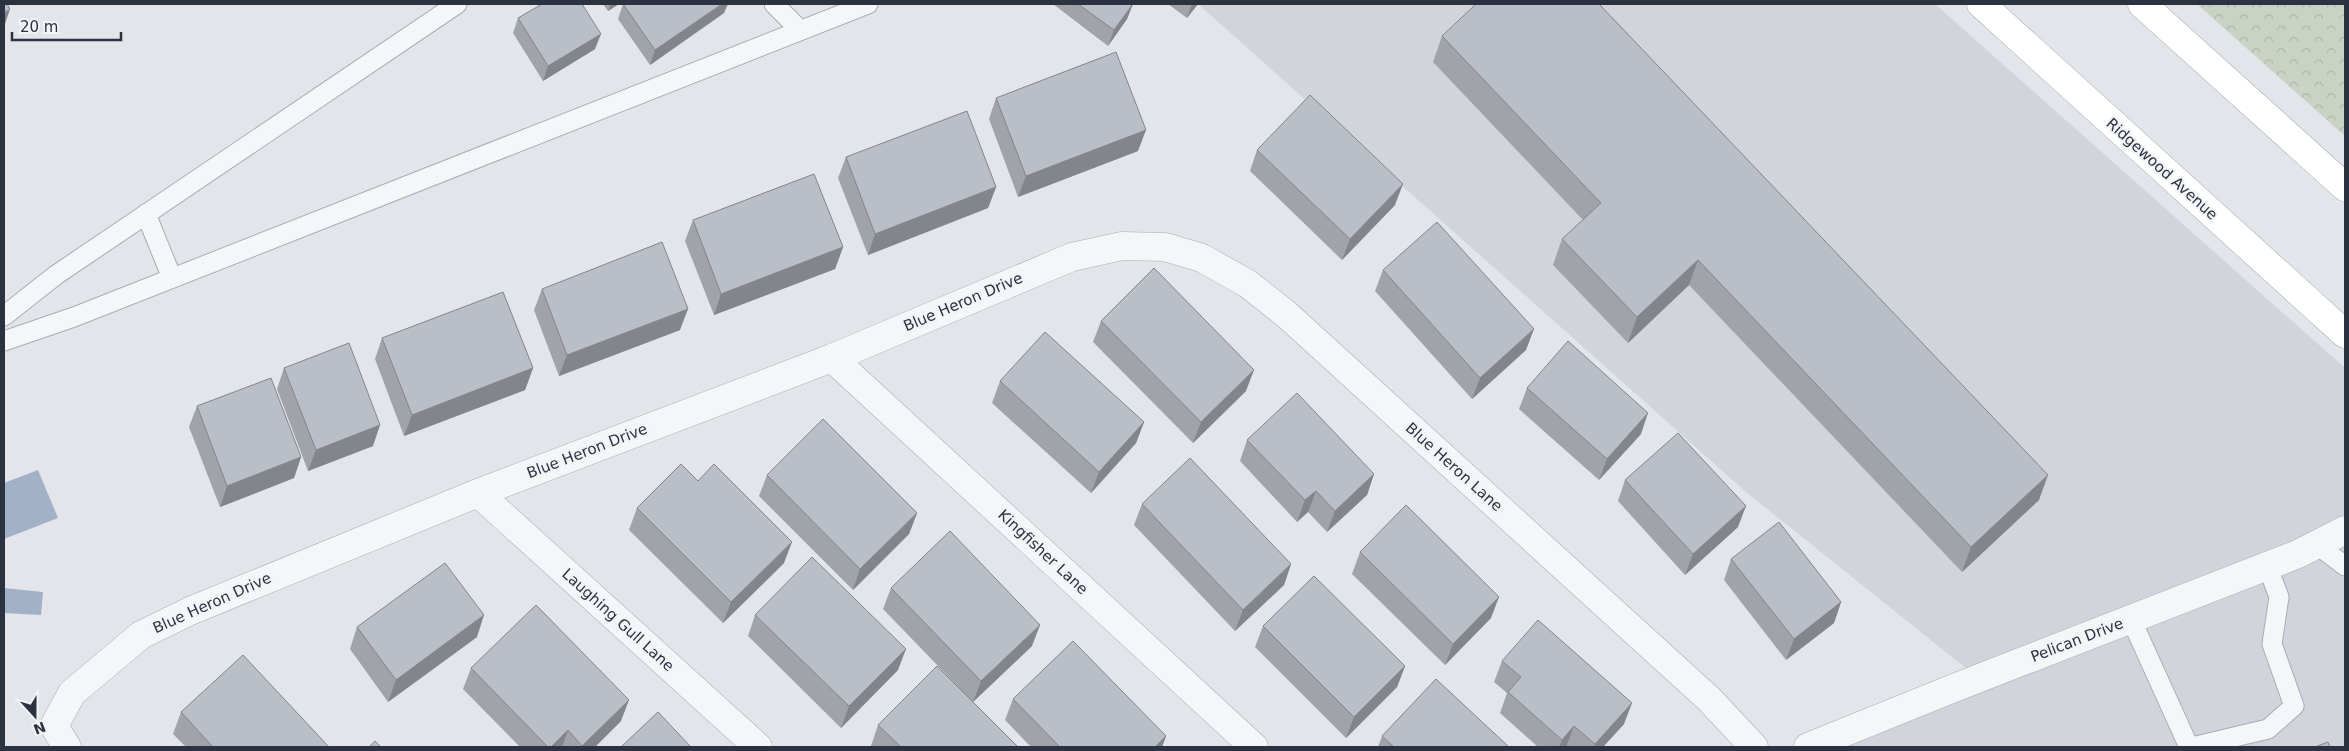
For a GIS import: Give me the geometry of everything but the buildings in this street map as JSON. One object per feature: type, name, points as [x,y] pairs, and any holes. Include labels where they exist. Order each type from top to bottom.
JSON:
[{"type":"main road","name":"Ridgewood Avenue","points":[[1981,4],[2345,334]]},
{"type":"main road","points":[[2142,4],[2345,187]]},
{"type":"street","name":"Blue Heron Drive","points":[[67,747],[54,726],[72,693],[141,635],[190,610],[478,493],[832,358],[1072,257],[1122,246]]},
{"type":"street","name":"Blue Heron Lane","points":[[1122,246],[1165,246],[1202,258],[1248,284],[1293,321],[1709,699],[1754,747]]},
{"type":"street","name":"Kingfisher Lane","points":[[832,358],[1254,747]]},
{"type":"street","name":"Laughing Gull Lane","points":[[478,493],[758,747]]},
{"type":"street","name":"Pelican Drive","points":[[1808,747],[2267,566],[2345,530]]},
{"type":"lane","points":[[4,316],[56,275],[457,4]]},
{"type":"lane","points":[[774,4],[800,30]]},
{"type":"lane","points":[[4,341],[74,317],[868,4]]},
{"type":"lane","points":[[146,214],[172,278]]},
{"type":"lane","points":[[2316,544],[2345,566]]},
{"type":"lane","points":[[2131,619],[2190,747],[2268,728],[2294,706],[2272,644],[2279,597],[2267,566]]},
{"type":"shaded area","points":[[1198,4],[1935,4],[2345,368],[2345,747],[1832,747],[1983,682],[1747,493]]},
{"type":"green space","points":[[2197,4],[2345,4],[2345,136]]},
{"type":"water","points":[[38,470],[58,518],[4,539],[4,483]]},
{"type":"water","points":[[4,588],[43,592],[41,615],[4,613]]}]
